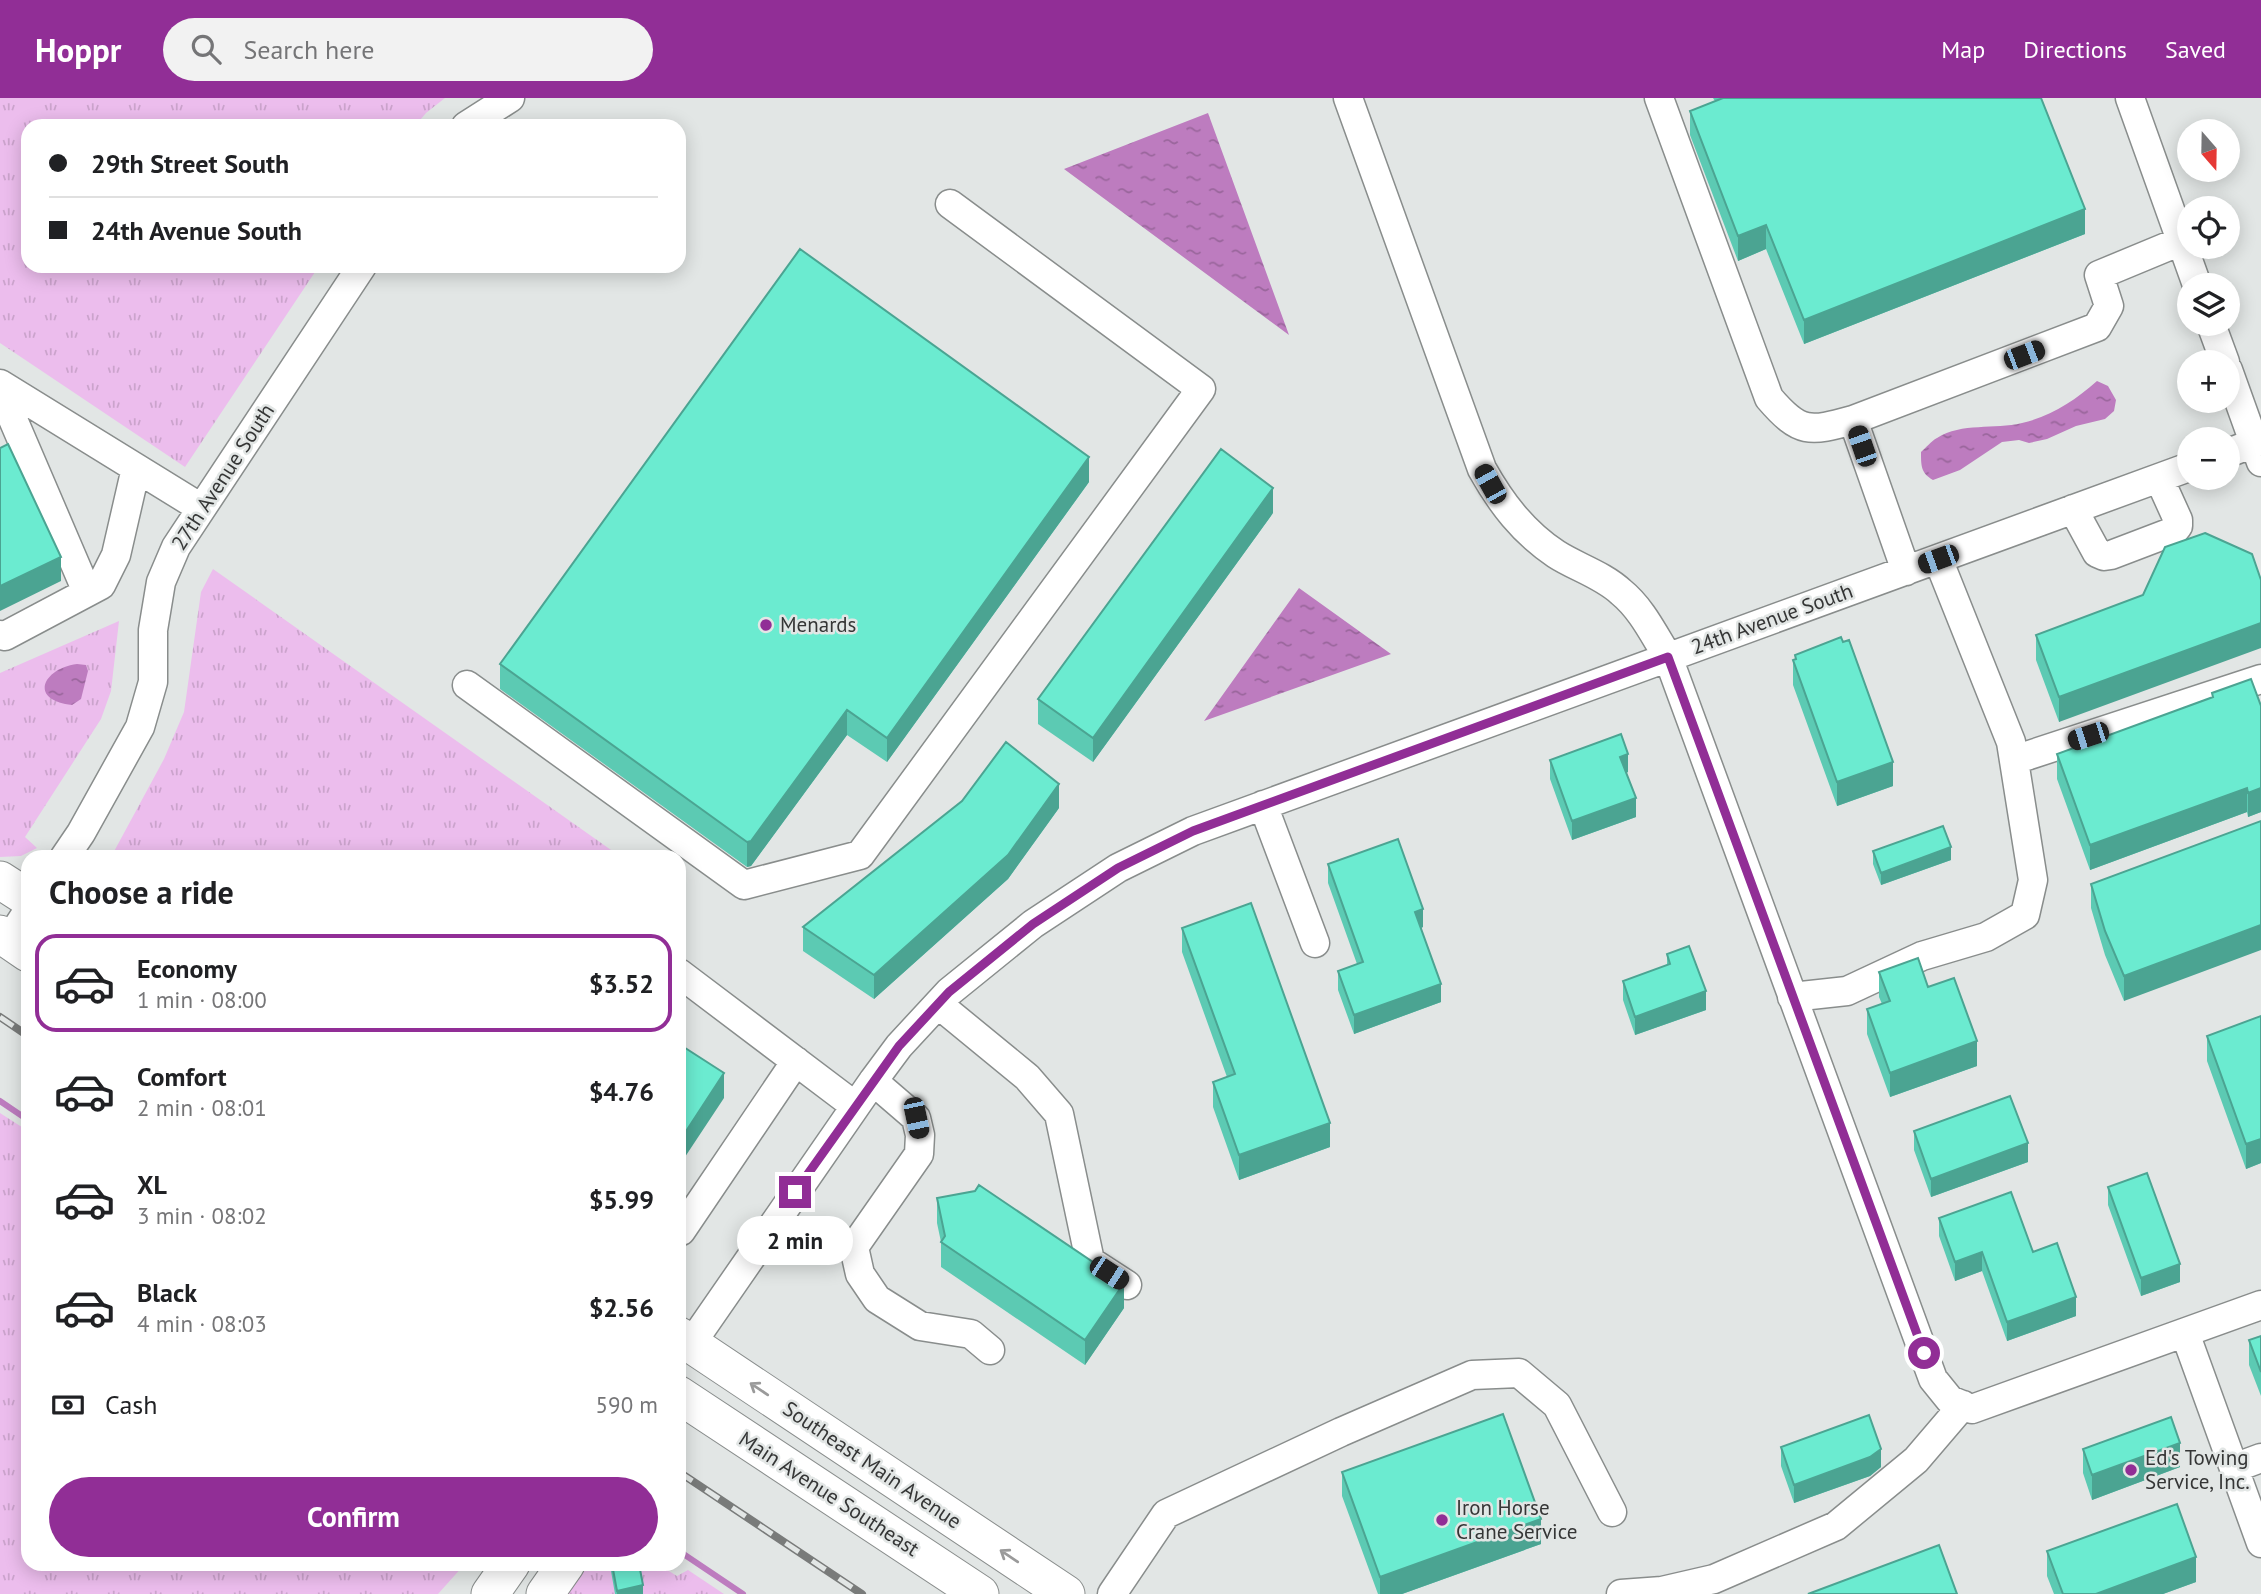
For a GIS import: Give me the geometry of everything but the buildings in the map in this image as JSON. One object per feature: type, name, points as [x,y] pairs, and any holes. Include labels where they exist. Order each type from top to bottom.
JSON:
[{"type":"main road","points":[[0,880],[21,894]]},
{"type":"main road","name":"Southeast Main Avenue","points":[[686,1349],[1066,1594]]},
{"type":"main road","name":"Main Avenue Southeast","points":[[686,1400],[980,1594]]},
{"type":"main road","points":[[490,1594],[506,1571]]},
{"type":"main road","points":[[545,1594],[561,1571]]},
{"type":"street","points":[[477,119],[510,98]]},
{"type":"street","points":[[1348,98],[1482,470],[1499,499],[1523,528],[1556,553],[1620,590],[1639,610],[1668,657],[1933,1379],[1956,1402],[1972,1409],[2261,1305]]},
{"type":"street","points":[[1659,98],[1769,398],[1799,427],[1821,429],[1853,421],[2097,327],[2109,306],[2099,275],[2177,243]]},
{"type":"street","points":[[2130,98],[2177,230]]},
{"type":"street","points":[[467,685],[744,886],[860,855],[1201,389],[950,204]]},
{"type":"street","name":"27th Avenue South","points":[[69,850],[140,727],[153,682],[153,631],[161,582],[176,547],[357,273]]},
{"type":"street","points":[[0,386],[201,508]]},
{"type":"street","points":[[0,386],[87,592]]},
{"type":"street","points":[[2238,413],[2248,453]]},
{"type":"street","points":[[1853,421],[1906,571]]},
{"type":"street","points":[[0,635],[5,636],[101,585],[116,555],[136,468]]},
{"type":"street","name":"24th Avenue South","points":[[686,1343],[899,1046],[949,992],[1033,924],[1118,868],[1193,831],[2177,471]]},
{"type":"street","points":[[2073,509],[2097,553],[2111,555],[2174,531],[2178,526],[2178,520],[2159,478]]},
{"type":"street","points":[[1793,997],[1847,991],[1922,956],[1986,937],[2025,915],[2033,880],[2011,742],[1938,559]]},
{"type":"street","points":[[2014,760],[2261,679]]},
{"type":"street","points":[[1263,805],[1315,943]]},
{"type":"street","points":[[686,978],[855,1106]]},
{"type":"street","points":[[938,1004],[1027,1077],[1059,1114],[1090,1261],[1127,1285]]},
{"type":"street","points":[[686,1224],[796,1061]]},
{"type":"street","points":[[873,1081],[916,1118],[920,1135],[919,1154],[854,1247],[860,1274],[877,1299],[920,1326],[971,1334],[990,1350]]},
{"type":"street","points":[[2185,1333],[2261,1543]]},
{"type":"street","points":[[1112,1594],[1166,1514],[1341,1432],[1472,1375],[1519,1373],[1557,1405],[1612,1512]]},
{"type":"street","points":[[1621,1594],[1662,1591],[1714,1579],[1836,1526],[1916,1460],[1956,1402]]},
{"type":"street","points":[[2234,1468],[2261,1458]]},
{"type":"green space","points":[[0,98],[445,98],[421,119],[21,119],[21,273],[314,273],[185,467],[0,343]]},
{"type":"green space","points":[[213,569],[611,850],[115,850],[164,759],[184,712],[201,592]]},
{"type":"green space","points":[[119,621],[111,691],[101,719],[25,837],[37,848],[21,850],[21,856],[0,857],[0,673]]},
{"type":"green space","points":[[0,1113],[21,1126],[21,1571],[459,1571],[438,1594],[0,1594]]},
{"type":"green space","points":[[688,1570],[724,1594],[562,1594],[581,1571],[669,1571],[677,1576]]},
{"type":"water","points":[[1208,113],[1289,335],[1064,169]]},
{"type":"water","points":[[2097,381],[2108,386],[2116,400],[2114,411],[2105,419],[2076,426],[2047,439],[2029,443],[2019,440],[2002,442],[1960,470],[1933,480],[1924,472],[1921,452],[1937,438],[1967,428],[2011,425],[2033,420],[2062,407]]},
{"type":"water","points":[[1299,588],[1391,654],[1204,721]]},
{"type":"water","points":[[77,664],[86,665],[88,671],[81,699],[72,705],[49,697],[45,684],[49,677],[56,671]]},
{"type":"waterway","points":[[0,1101],[21,1115]]},
{"type":"waterway","points":[[686,1556],[743,1594]]},
{"type":"railway","points":[[0,1017],[21,1031]]},
{"type":"railway","points":[[686,1477],[862,1594]]},
{"type":"place","name":"Menards","points":[[766,625]]},
{"type":"place","name":"Ed's Towing Service, Inc.","points":[[2131,1470]]},
{"type":"place","name":"Iron Horse Crane Service","points":[[1442,1520]]},
{"type":"route","points":[[795,1192],[899,1046],[949,992],[1033,924],[1118,868],[1193,831],[1668,657],[1924,1353]]}]
